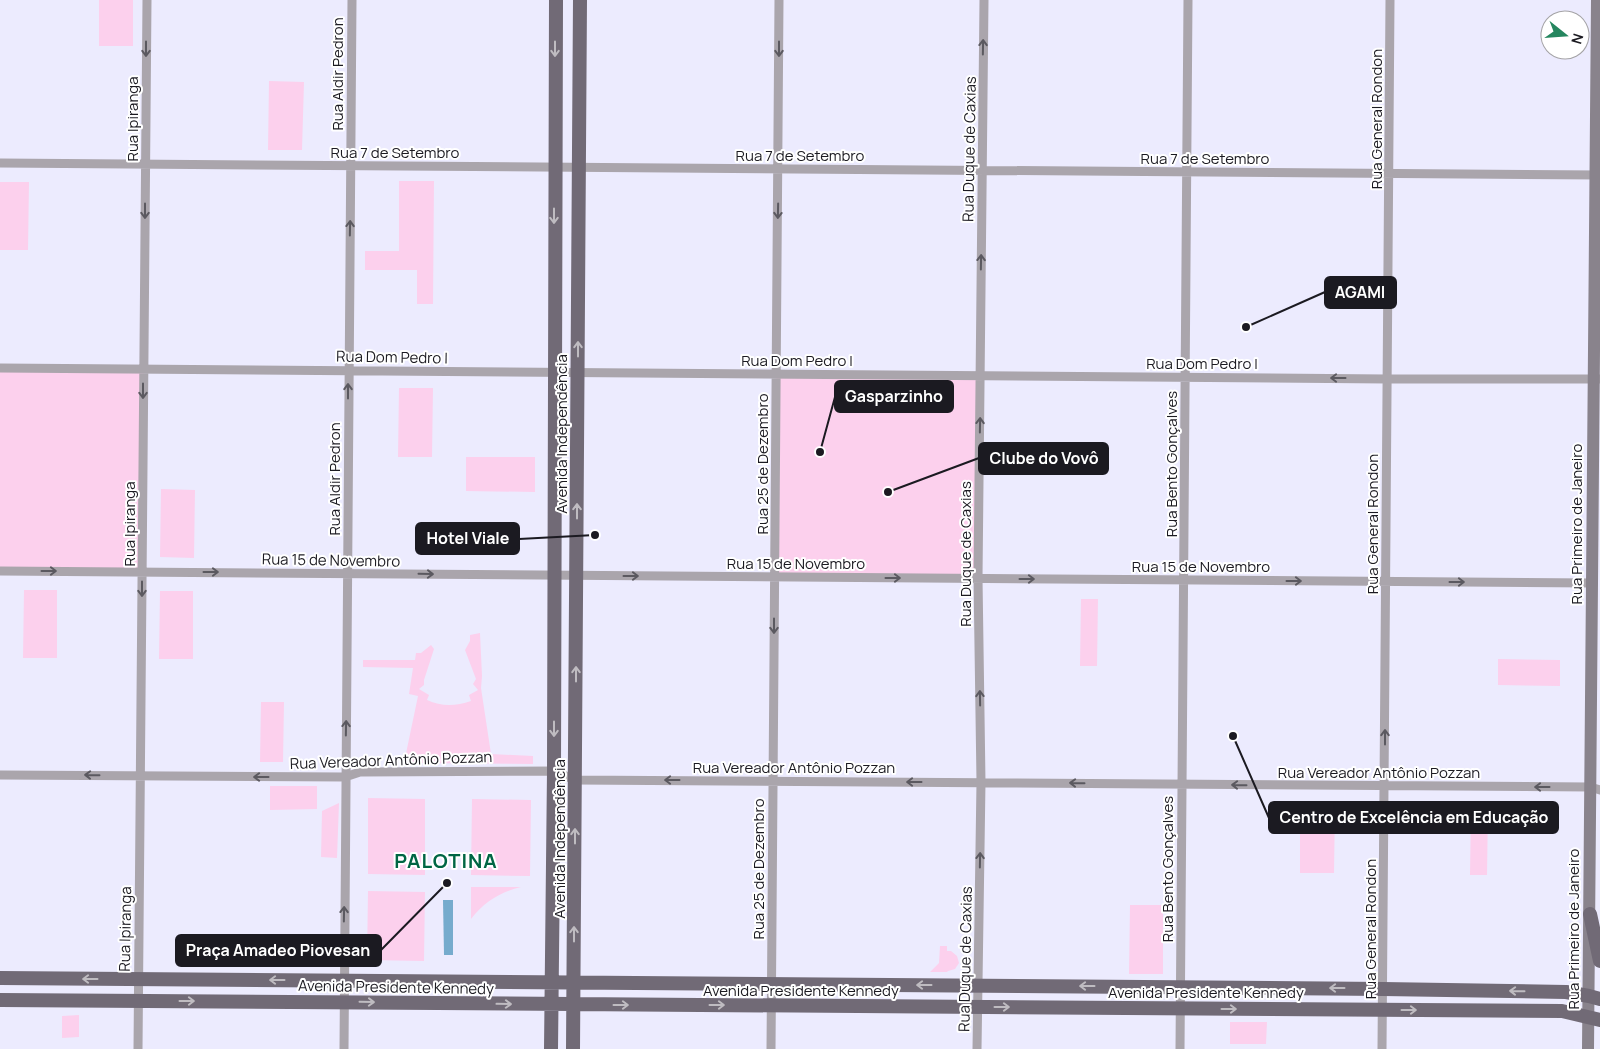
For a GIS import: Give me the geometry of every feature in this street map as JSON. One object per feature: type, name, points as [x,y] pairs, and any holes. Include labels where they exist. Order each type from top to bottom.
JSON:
[{"type":"main road","name":"Avenida Independência","points":[[552,1049],[556,0]]},
{"type":"main road","name":"Avenida Independência","points":[[573,1049],[580,0]]},
{"type":"main road","points":[[553,886],[575,885]]},
{"type":"main road","points":[[1590,914],[1600,961]]},
{"type":"main road","name":"Avenida Presidente Kennedy","points":[[0,978],[1383,988],[1566,992],[1594,997]]},
{"type":"main road","points":[[455,982],[456,1003]]},
{"type":"main road","points":[[668,1005],[669,983]]},
{"type":"main road","name":"Avenida Presidente Kennedy","points":[[0,1000],[1562,1011],[1594,1018]]},
{"type":"street","name":"Rua Ipiranga","points":[[138,1049],[147,0]]},
{"type":"street","name":"Rua Aldir Pedron","points":[[344,1049],[352,0]]},
{"type":"street","name":"Rua 25 de Dezembro","points":[[771,1049],[779,0]]},
{"type":"street","name":"Rua Duque de Caxias","points":[[977,1049],[981,782],[978,578],[984,0]]},
{"type":"street","name":"Rua Bento Gonçalves","points":[[1180,1049],[1188,0]]},
{"type":"street","name":"Rua General Rondon","points":[[1382,1049],[1390,0]]},
{"type":"street","name":"Rua Primeiro de Janeiro","points":[[1588,1049],[1594,1018],[1590,914],[1595,789],[1592,583],[1597,378],[1597,0]]},
{"type":"street","name":"Rua 7 de Setembro","points":[[0,163],[1598,175]]},
{"type":"street","name":"Rua Dom Pedro I","points":[[0,368],[1387,379],[1597,378]]},
{"type":"street","name":"Rua 15 de Novembro","points":[[0,571],[1592,583]]},
{"type":"street","name":"Rua Vereador Antônio Pozzan","points":[[0,775],[345,777],[360,772],[554,771],[575,780],[981,782],[1595,789]]},
{"type":"shaded area","points":[[99,0],[133,0],[133,46],[99,46]]},
{"type":"shaded area","points":[[269,81],[304,82],[302,150],[268,150]]},
{"type":"shaded area","points":[[399,181],[434,181],[433,304],[417,304],[417,270],[365,270],[365,251],[399,251]]},
{"type":"shaded area","points":[[0,182],[29,182],[28,250],[0,250]]},
{"type":"shaded area","points":[[0,368],[144,369],[142,572],[0,571]]},
{"type":"shaded area","points":[[776,374],[980,375],[978,578],[774,577]]},
{"type":"shaded area","points":[[399,388],[433,388],[432,457],[398,457]]},
{"type":"shaded area","points":[[466,457],[535,457],[535,492],[466,491]]},
{"type":"shaded area","points":[[161,489],[195,490],[194,558],[160,557]]},
{"type":"shaded area","points":[[24,590],[57,590],[57,658],[23,658]]},
{"type":"shaded area","points":[[160,591],[193,591],[193,659],[159,659]]},
{"type":"shaded area","points":[[1081,599],[1098,599],[1097,666],[1080,666]]},
{"type":"shaded area","points":[[480,633],[481,688],[491,754],[533,756],[533,764],[404,763],[418,696],[409,694],[413,668],[363,667],[363,660],[415,660],[416,653],[421,653],[431,645],[434,649],[424,685],[419,689],[429,695],[427,700],[438,704],[454,705],[465,703],[471,701],[469,695],[478,690],[473,684],[476,679],[465,650],[470,641],[470,635]]},
{"type":"shaded area","points":[[1498,659],[1560,660],[1560,686],[1498,685]]},
{"type":"shaded area","points":[[261,702],[284,702],[283,762],[260,762]]},
{"type":"shaded area","points":[[270,786],[317,786],[317,809],[270,810]]},
{"type":"shaded area","points":[[368,798],[425,799],[425,875],[368,874]]},
{"type":"shaded area","points":[[472,799],[531,800],[530,876],[471,875]]},
{"type":"shaded area","points":[[339,803],[337,858],[321,857],[322,811]]},
{"type":"shaded area","points":[[1300,805],[1335,805],[1334,873],[1300,873]]},
{"type":"shaded area","points":[[1471,807],[1488,807],[1487,875],[1470,875]]},
{"type":"shaded area","points":[[471,887],[521,887],[493,899],[471,919]]},
{"type":"shaded area","points":[[368,891],[425,892],[424,961],[367,960]]},
{"type":"shaded area","points":[[1130,905],[1163,905],[1163,974],[1129,974]]},
{"type":"shaded area","points":[[940,946],[947,946],[947,951],[951,951],[957,956],[959,963],[955,969],[947,972],[930,972],[939,963]]},
{"type":"shaded area","points":[[79,1015],[79,1037],[62,1038],[62,1016]]},
{"type":"shaded area","points":[[1230,1022],[1267,1022],[1266,1044],[1230,1044]]},
{"type":"water","points":[[443,900],[453,900],[453,955],[444,955]]},
{"type":"place","name":"AGAMI","points":[[1246,327]]},
{"type":"place","name":"Gasparzinho","points":[[820,452]]},
{"type":"place","name":"Clube do Vovô","points":[[888,492]]},
{"type":"place","name":"Hotel Viale","points":[[595,535]]},
{"type":"place","name":"Centro de Excelência em Educação","points":[[1233,736]]},
{"type":"place","name":"Praça Amadeo Piovesan","points":[[447,883]]},
{"type":"district","name":"PALOTINA","points":[[446,860]]}]
